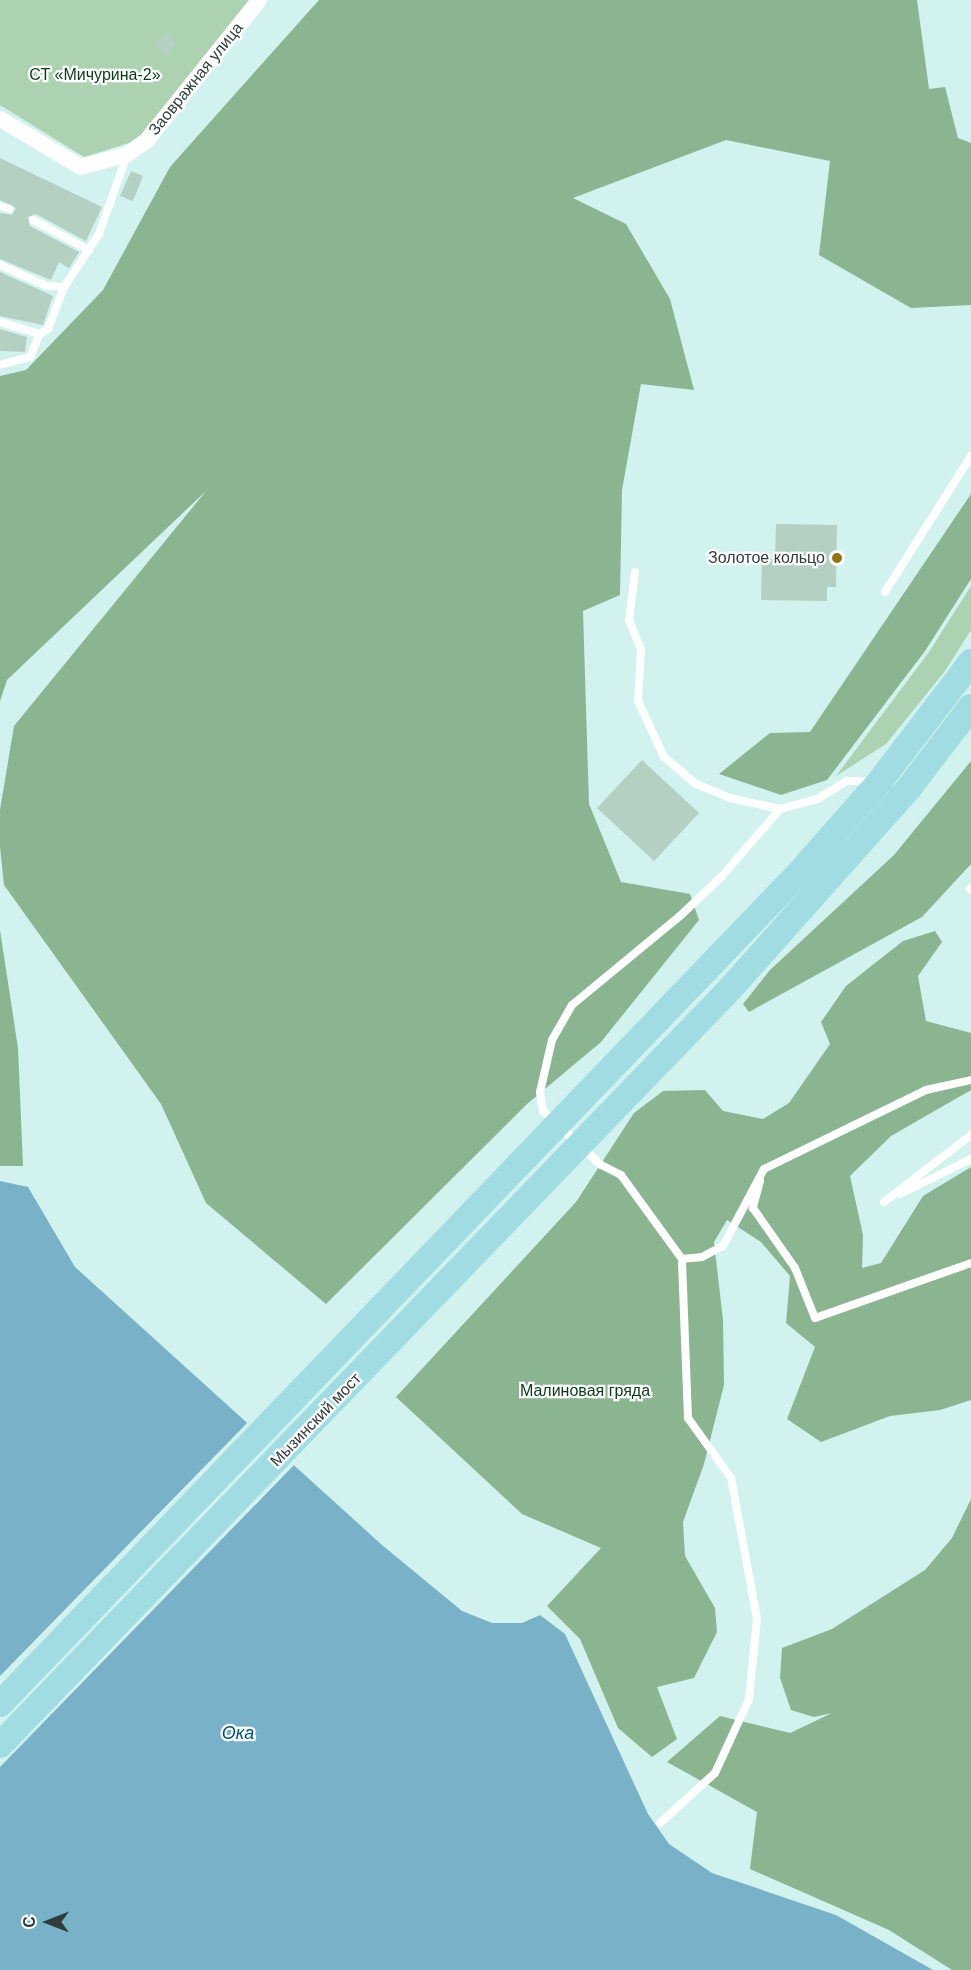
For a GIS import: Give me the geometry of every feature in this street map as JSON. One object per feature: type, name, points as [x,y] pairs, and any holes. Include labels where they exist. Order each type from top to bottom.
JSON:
[{"type":"main road","name":"Мызинский мост","points":[[0,1704],[799,873],[880,781],[971,662]]},
{"type":"main road","name":"Мызинский мост","points":[[0,1745],[631,1094],[809,904],[909,788],[971,707]]},
{"type":"street","name":"Заовражная улица","points":[[0,118],[81,167],[128,154],[147,140],[259,0]]},
{"type":"lane","points":[[0,365],[30,357],[40,334],[48,329],[64,287],[90,250],[128,154]]},
{"type":"lane","points":[[0,206],[10,209]]},
{"type":"lane","points":[[33,220],[90,250]]},
{"type":"lane","points":[[0,265],[47,286],[64,287]]},
{"type":"lane","points":[[0,322],[40,334]]},
{"type":"lane","points":[[885,592],[971,456]]},
{"type":"lane","points":[[635,572],[629,620],[641,649],[638,701],[664,757],[696,784],[730,798],[780,809],[816,799],[848,781],[880,781]]},
{"type":"lane","points":[[660,1823],[715,1773],[749,1699],[757,1619],[731,1478],[688,1418],[682,1259],[621,1175],[601,1165],[543,1111],[540,1092],[542,1075],[552,1040],[572,1005],[680,916],[722,876],[780,809]]},
{"type":"lane","points":[[682,1259],[702,1257],[723,1246],[764,1169],[926,1090],[971,1080]]},
{"type":"lane","points":[[971,1135],[884,1202],[971,1159]]},
{"type":"lane","points":[[764,1169],[753,1208],[795,1268],[815,1318],[971,1263]]},
{"type":"green space","name":"СТ «Мичурина-2»","points":[[0,0],[252,0],[145,138],[84,157],[0,105]]},
{"type":"green space","points":[[319,0],[917,0],[929,89],[945,87],[958,138],[971,143],[971,305],[911,308],[819,255],[830,161],[726,140],[573,198],[626,224],[670,299],[694,390],[641,384],[622,490],[620,595],[583,611],[589,804],[621,882],[690,894],[699,920],[601,1042],[527,1104],[326,1304],[206,1203],[161,1104],[4,885],[0,847],[0,810],[14,726],[206,491],[7,680],[0,701],[0,376],[26,370],[103,290],[170,167]]},
{"type":"green space","points":[[971,494],[971,579],[925,651],[827,780],[781,795],[719,774],[770,733],[810,732]]},
{"type":"green space","points":[[971,586],[971,630],[945,671],[886,744],[836,776],[929,652]]},
{"type":"green space","points":[[971,761],[971,864],[922,917],[749,1012],[743,1004],[770,970],[894,855]]},
{"type":"green space","points":[[0,930],[18,1048],[23,1166],[0,1166]]},
{"type":"green space","name":"Малиновая гряда","points":[[935,931],[942,942],[918,976],[926,1021],[971,1033],[971,1090],[891,1136],[850,1176],[863,1235],[862,1268],[881,1263],[923,1196],[971,1167],[971,1400],[940,1410],[890,1416],[821,1442],[787,1419],[815,1347],[786,1323],[790,1276],[761,1242],[727,1220],[714,1242],[723,1320],[724,1385],[704,1464],[683,1522],[685,1556],[715,1608],[717,1632],[694,1678],[657,1687],[677,1739],[652,1757],[618,1728],[580,1639],[547,1606],[601,1548],[522,1514],[396,1397],[576,1202],[634,1113],[663,1091],[705,1090],[723,1111],[763,1119],[789,1103],[830,1044],[821,1022],[846,986],[903,941]]},
{"type":"green space","points":[[971,1499],[971,1970],[952,1970],[889,1930],[750,1869],[757,1812],[667,1762],[720,1716],[790,1733],[832,1713],[814,1717],[791,1710],[780,1678],[782,1648],[832,1629],[925,1570],[952,1538]]},
{"type":"water","name":"Ока","points":[[0,1181],[28,1187],[75,1267],[382,1545],[462,1611],[492,1623],[522,1623],[540,1615],[565,1634],[648,1814],[669,1844],[712,1873],[836,1915],[933,1970],[0,1970]]},
{"type":"pier","points":[[249,1421],[296,1463],[0,1767],[0,1676]]},
{"type":"building","points":[[165,32],[177,43],[167,55],[155,45]]},
{"type":"building","points":[[0,158],[102,207],[86,241],[36,214],[28,217],[30,226],[79,252],[69,268],[59,262],[51,280],[0,259],[0,213],[12,215],[16,208],[0,200]]},
{"type":"building","points":[[131,171],[143,176],[133,201],[120,196]]},
{"type":"building","points":[[0,272],[53,296],[43,325],[0,316]]},
{"type":"building","points":[[0,329],[27,337],[25,352],[0,351]]},
{"type":"building","points":[[776,524],[837,525],[836,587],[827,587],[827,601],[761,600],[762,559],[775,559]]},
{"type":"building","points":[[642,760],[699,813],[654,861],[597,808]]},
{"type":"place","name":"Золотое кольцо","points":[[837,558]]}]
